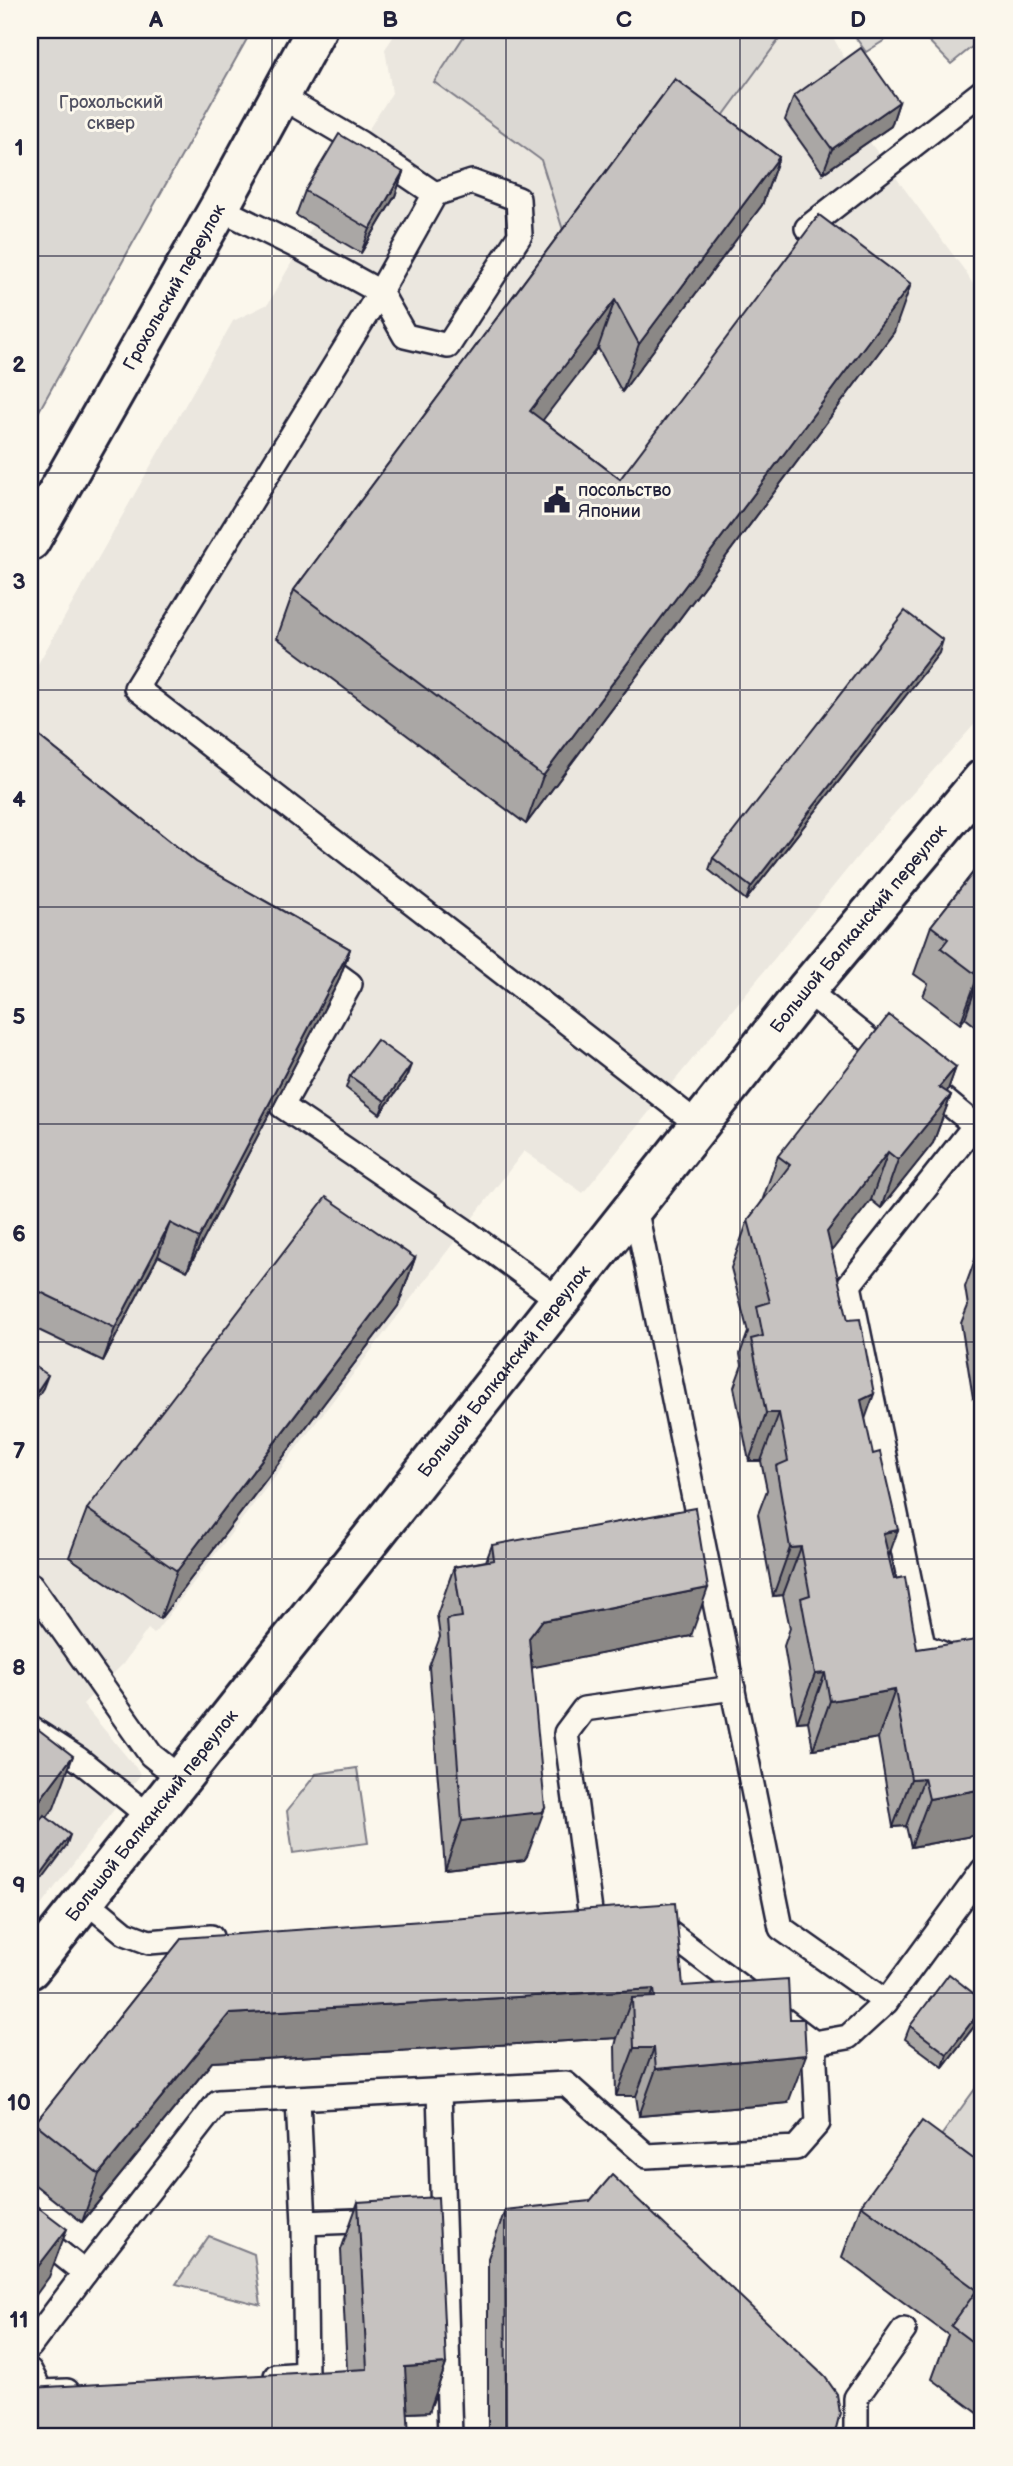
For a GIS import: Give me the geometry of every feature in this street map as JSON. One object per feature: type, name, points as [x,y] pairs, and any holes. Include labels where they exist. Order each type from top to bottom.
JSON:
[{"type":"street","name":"Грохольский переулок","points":[[30,541],[219,208],[316,30]]},
{"type":"street","name":"Большой Балканский переулок","points":[[30,1969],[806,990],[983,779]]},
{"type":"lane","points":[[807,228],[983,92]]},
{"type":"lane","points":[[280,96],[360,143],[435,194]]},
{"type":"lane","points":[[219,208],[380,292],[405,335],[448,346],[520,235],[518,199],[472,183],[435,194],[380,292],[136,688],[699,1125]]},
{"type":"lane","points":[[295,943],[350,984],[282,1106],[464,1230],[559,1300]]},
{"type":"lane","points":[[806,990],[980,1128],[849,1285],[923,1646],[983,1670]]},
{"type":"lane","points":[[635,1207],[781,1928],[886,2003]]},
{"type":"lane","points":[[32,1585],[151,1755],[180,1778]]},
{"type":"lane","points":[[590,1911],[566,1732],[583,1709],[733,1688]]},
{"type":"lane","points":[[30,1728],[78,1759],[150,1817]]},
{"type":"lane","points":[[636,1908],[814,2043],[848,2037],[886,2003],[983,1870]]},
{"type":"lane","points":[[84,1899],[125,1933],[149,1942],[235,1936]]},
{"type":"lane","points":[[563,1913],[613,1910]]},
{"type":"lane","points":[[30,2347],[218,2102],[298,2100],[566,2084],[647,2156],[796,2148],[818,2123],[814,2043]]},
{"type":"lane","points":[[439,2092],[450,2436]]},
{"type":"lane","points":[[250,2378],[306,2374],[304,2222],[298,2100]]},
{"type":"lane","points":[[304,2222],[443,2217]]},
{"type":"lane","points":[[30,2229],[85,2273]]},
{"type":"lane","points":[[856,2436],[856,2398],[904,2330]]},
{"type":"lane","points":[[30,2371],[41,2392],[83,2389]]},
{"type":"shaded area","name":"посольство Японии","points":[[398,30],[829,30],[852,72],[891,126],[869,141],[965,271],[983,301],[983,715],[876,834],[583,1193],[524,1151],[154,1634],[148,1629],[123,1664],[83,1704],[141,1774],[30,1920],[30,678],[233,321],[268,304],[313,225],[296,215],[330,158],[345,166],[392,93],[385,49]]},
{"type":"green space","name":"Грохольский сквер","points":[[30,30],[252,30],[30,427]]},
{"type":"green space","points":[[468,30],[786,30],[709,135],[563,230],[541,160],[434,82]]},
{"type":"green space","points":[[850,30],[901,30],[866,52]]},
{"type":"green space","points":[[918,30],[983,30],[983,38],[951,64]]},
{"type":"green space","points":[[357,1768],[368,1843],[293,1853],[287,1811],[316,1774]]},
{"type":"green space","points":[[983,2078],[983,2184],[933,2147]]},
{"type":"green space","points":[[209,2236],[254,2254],[261,2305],[176,2284]]},
{"type":"building","points":[[861,48],[899,102],[832,149],[794,96]]},
{"type":"building","points":[[675,79],[779,157],[639,344],[615,300],[530,411],[620,479],[819,215],[911,284],[543,776],[294,590]]},
{"type":"building","points":[[339,134],[403,172],[370,229],[305,191]]},
{"type":"building","points":[[905,611],[943,640],[751,887],[713,858]]},
{"type":"building","points":[[30,729],[196,862],[350,949],[199,1238],[170,1223],[115,1328],[30,1287]]},
{"type":"building","points":[[983,860],[983,971],[978,976],[941,948],[948,939],[931,926]]},
{"type":"building","points":[[889,1015],[956,1067],[939,1087],[951,1095],[898,1160],[888,1152],[827,1232],[848,1320],[860,1319],[874,1394],[861,1400],[873,1454],[880,1452],[898,1530],[883,1533],[894,1579],[905,1577],[917,1649],[976,1640],[983,1667],[983,1789],[929,1799],[924,1778],[911,1779],[895,1690],[830,1701],[825,1673],[815,1674],[801,1598],[810,1595],[801,1547],[790,1548],[776,1466],[788,1461],[779,1413],[766,1413],[751,1339],[763,1336],[757,1306],[770,1302],[748,1220],[790,1165],[778,1156]]},
{"type":"building","points":[[377,1040],[411,1065],[385,1101],[350,1076]]},
{"type":"building","points":[[326,1197],[415,1258],[177,1571],[87,1509]]},
{"type":"building","points":[[979,1275],[983,1275],[983,1304]]},
{"type":"building","points":[[30,1363],[48,1375],[30,1402]]},
{"type":"building","points":[[695,1508],[708,1588],[542,1621],[529,1638],[545,1808],[542,1812],[462,1821],[447,1619],[462,1617],[454,1567],[494,1560],[492,1545]]},
{"type":"building","points":[[30,1723],[73,1756],[30,1813]]},
{"type":"building","points":[[44,1815],[70,1835],[30,1889],[30,1834]]},
{"type":"building","points":[[675,1903],[683,1986],[788,1979],[790,2019],[804,2019],[806,2055],[656,2069],[654,2048],[634,2048],[632,1998],[655,1997],[654,1989],[229,2014],[99,2174],[35,2123],[182,1938]]},
{"type":"building","points":[[949,1974],[983,2001],[983,2007],[947,2054],[910,2026]]},
{"type":"building","points":[[922,2121],[983,2166],[983,2350],[951,2326],[977,2290],[861,2205]]},
{"type":"building","points":[[612,2175],[825,2377],[837,2394],[840,2413],[834,2436],[506,2436],[505,2210],[590,2201]]},
{"type":"building","points":[[438,2197],[446,2364],[405,2367],[409,2436],[30,2436],[30,2388],[367,2369],[358,2202]]},
{"type":"building","points":[[30,2201],[67,2229],[30,2277]]},
{"type":"place","name":"посольство Японии","points":[[557,500]]}]
